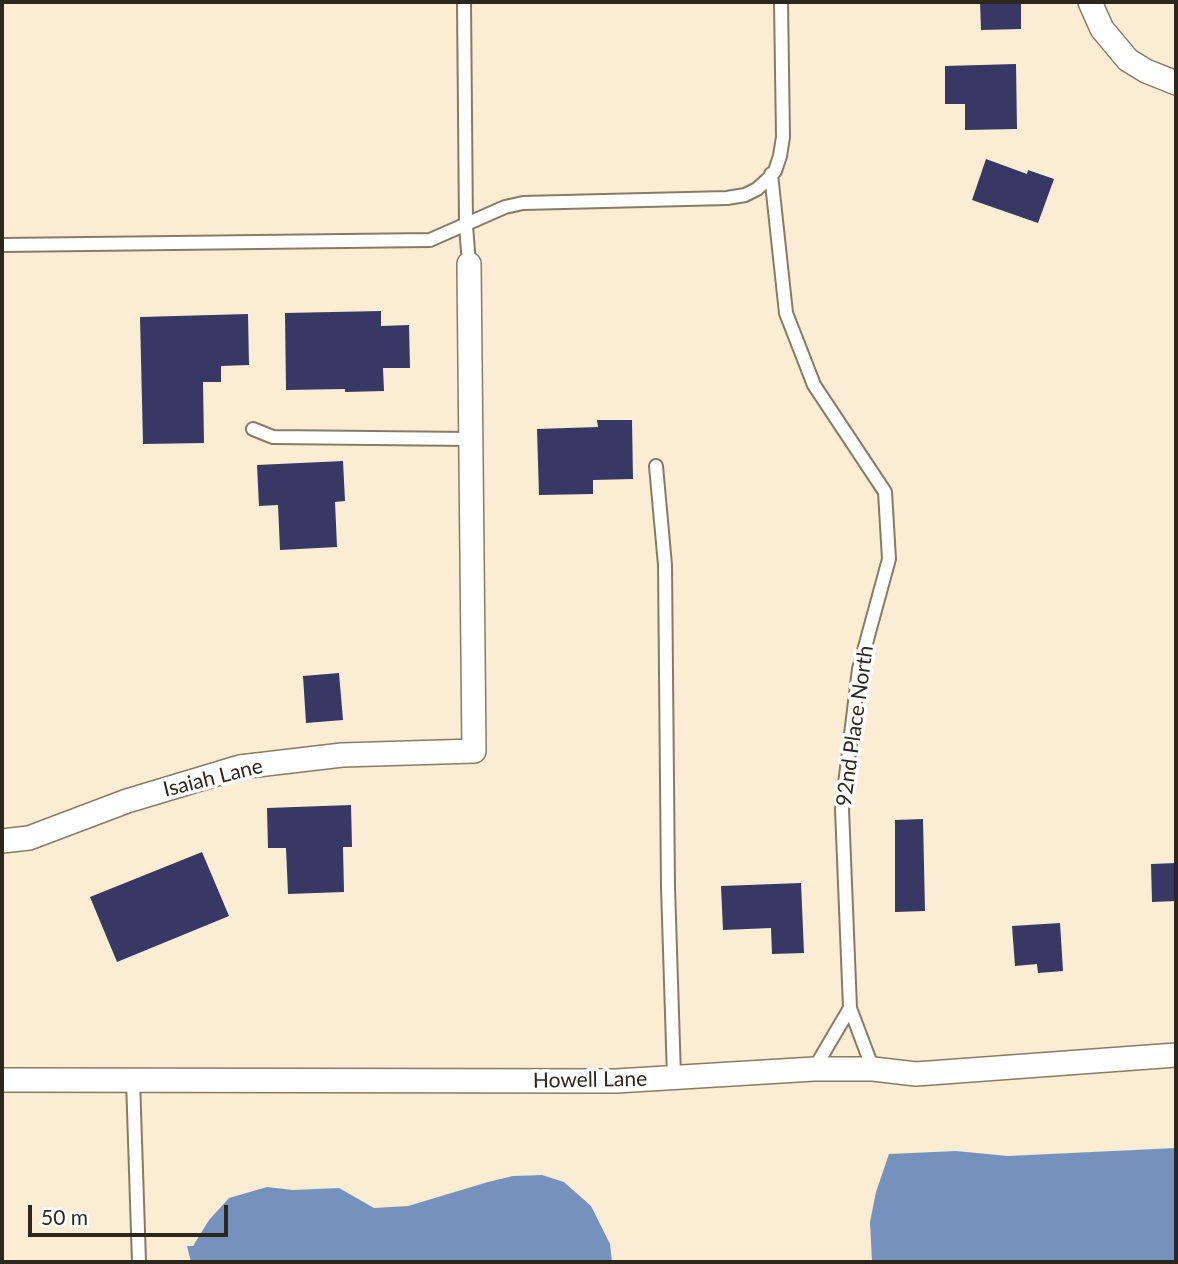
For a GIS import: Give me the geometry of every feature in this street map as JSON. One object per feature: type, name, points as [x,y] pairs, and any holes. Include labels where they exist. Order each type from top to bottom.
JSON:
[{"type":"street","points":[[1090,2],[1102,29],[1128,60],[1146,71],[1176,83]]},
{"type":"street","points":[[469,264],[471,439]]},
{"type":"street","name":"Isaiah Lane","points":[[2,841],[29,838],[127,801],[240,767],[342,755],[474,751],[471,439]]},
{"type":"street","name":"Howell Lane","points":[[2,1080],[617,1081],[814,1069],[873,1069],[916,1074],[1176,1055]]},
{"type":"lane","points":[[464,2],[466,226],[469,264]]},
{"type":"lane","points":[[2,245],[418,241],[440,238],[505,207],[523,203],[727,198],[745,195],[757,189],[771,174],[780,156],[783,137],[781,2]]},
{"type":"lane","name":"92nd Place North","points":[[771,174],[786,313],[814,385],[885,492],[889,559],[859,668],[842,809],[850,1008],[873,1069]]},
{"type":"lane","points":[[253,429],[273,437],[471,439]]},
{"type":"lane","points":[[656,466],[665,565],[668,887],[674,1077]]},
{"type":"lane","points":[[814,1069],[850,1008]]},
{"type":"lane","points":[[133,1080],[139,1262]]},
{"type":"water","points":[[1176,1148],[1176,1262],[872,1262],[870,1222],[876,1192],[889,1154],[956,1151],[1008,1156]]},
{"type":"water","points":[[542,1175],[564,1182],[591,1206],[610,1244],[612,1262],[191,1262],[187,1246],[193,1246],[209,1220],[229,1198],[267,1187],[293,1190],[339,1188],[374,1208],[408,1206],[513,1176]]},
{"type":"building","points":[[980,2],[1021,2],[1021,29],[981,30]]},
{"type":"building","points":[[1016,64],[1017,129],[965,130],[965,104],[945,104],[945,66]]},
{"type":"building","points":[[986,159],[1027,174],[1028,170],[1054,179],[1038,223],[972,200]]},
{"type":"building","points":[[381,311],[381,326],[409,325],[410,368],[383,368],[384,391],[286,390],[285,313]]},
{"type":"building","points":[[248,314],[249,365],[221,366],[221,382],[203,382],[204,443],[143,444],[140,317]]},
{"type":"building","points":[[597,420],[632,420],[633,479],[593,480],[593,494],[539,495],[537,429],[598,427]]},
{"type":"building","points":[[343,461],[345,501],[335,502],[337,547],[280,550],[278,505],[259,506],[257,465]]},
{"type":"building","points":[[339,673],[343,720],[306,723],[303,676]]},
{"type":"building","points":[[351,805],[352,847],[343,847],[344,892],[288,894],[286,848],[268,848],[267,808]]},
{"type":"building","points":[[923,819],[925,911],[895,912],[895,820]]},
{"type":"building","points":[[202,852],[229,916],[117,962],[90,897]]},
{"type":"building","points":[[1176,863],[1176,901],[1152,902],[1151,864]]},
{"type":"building","points":[[801,883],[804,953],[772,954],[771,928],[723,930],[721,886]]},
{"type":"building","points":[[1060,923],[1063,971],[1038,973],[1037,964],[1015,966],[1012,926]]}]
